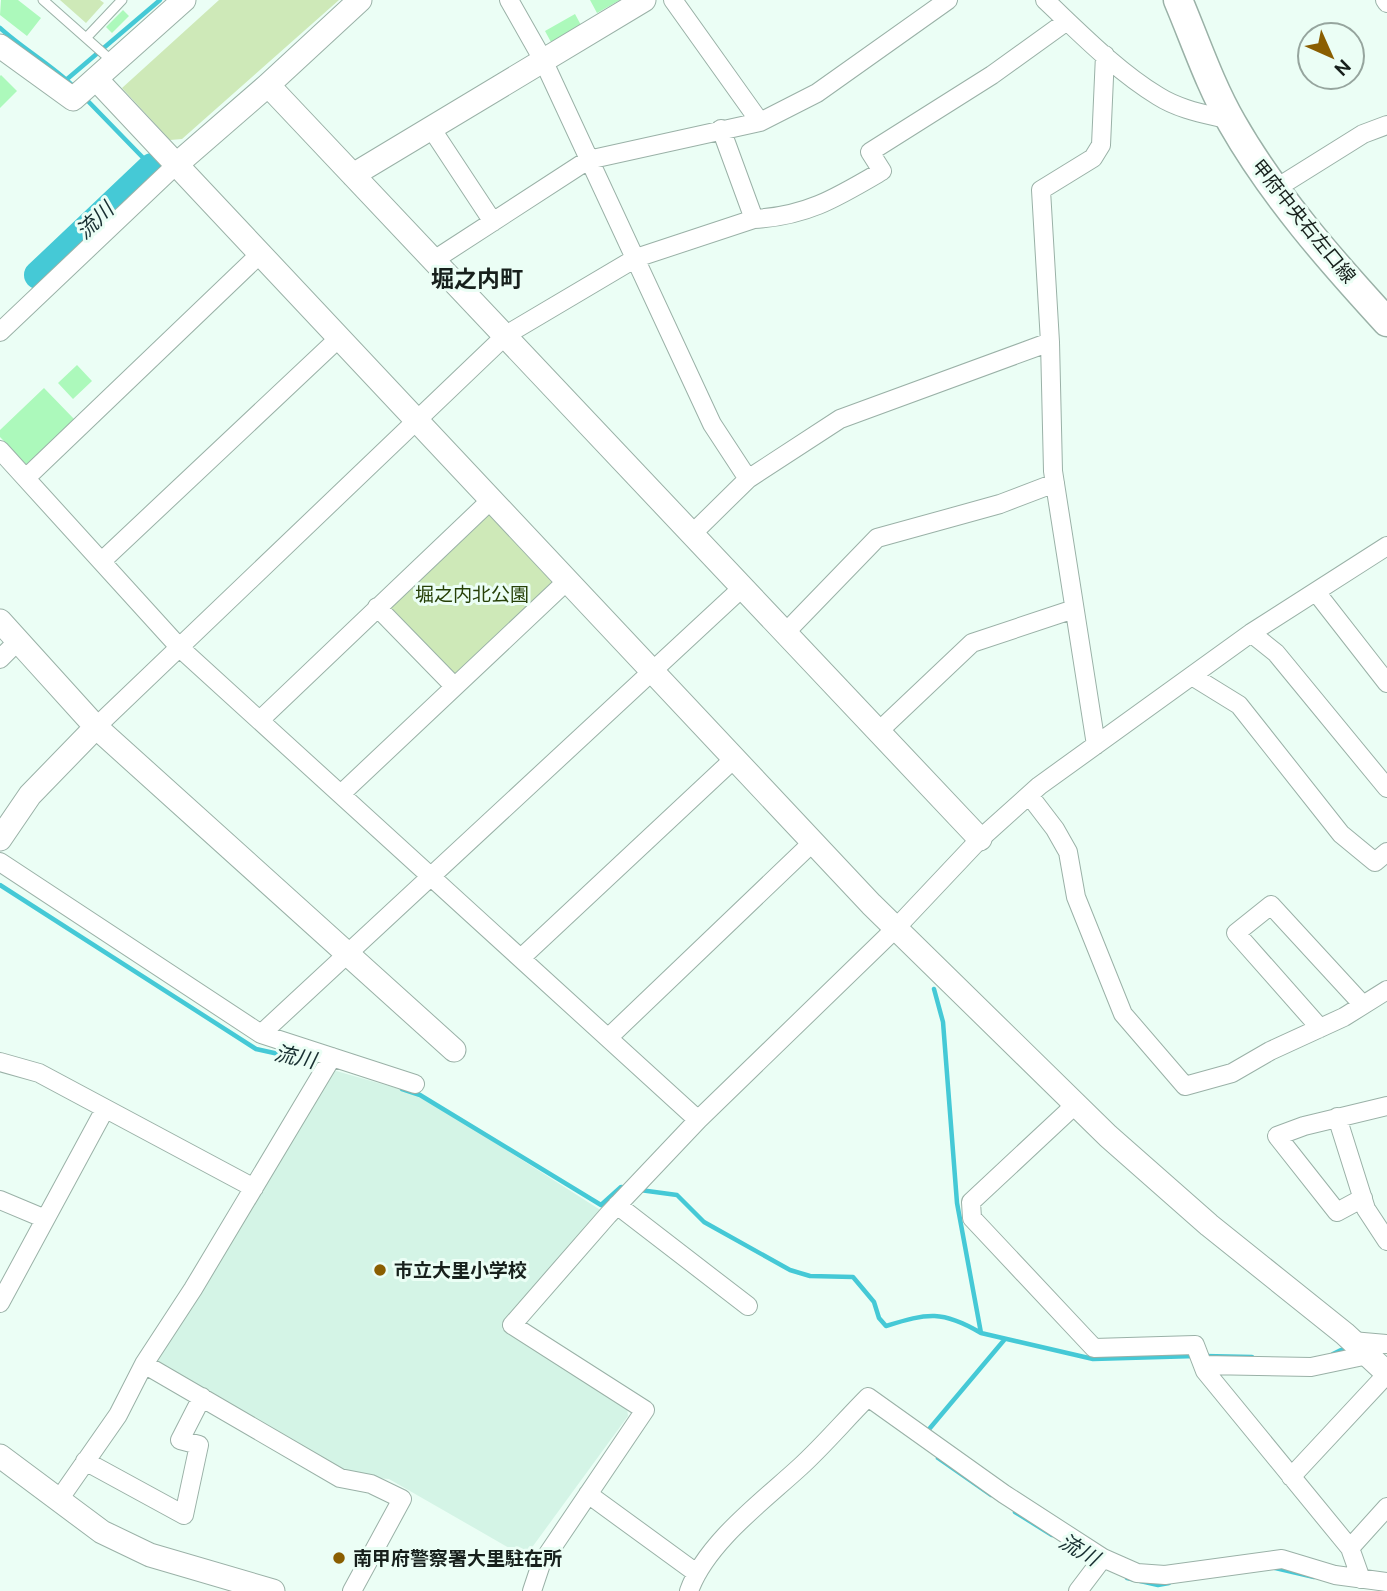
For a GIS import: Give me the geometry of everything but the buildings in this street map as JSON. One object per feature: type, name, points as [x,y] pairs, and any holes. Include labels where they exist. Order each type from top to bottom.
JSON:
[{"type":"main road","name":"甲府中央右左口線","points":[[1178,0],[1230,120],[1275,189],[1387,322]]},
{"type":"street","points":[[84,89],[106,55],[184,0]]},
{"type":"street","points":[[0,332],[177,164],[360,0]]},
{"type":"street","points":[[509,0],[543,60],[712,424],[748,479]]},
{"type":"street","points":[[353,175],[643,0]]},
{"type":"street","points":[[673,0],[760,122]]},
{"type":"street","points":[[434,260],[588,160],[760,122],[817,93],[948,0]]},
{"type":"street","points":[[0,839],[30,795],[96,727],[506,335],[636,258],[754,219],[797,214],[881,172],[870,152],[992,75],[1058,7],[1105,55],[1158,96],[1190,110],[1230,120]]},
{"type":"street","points":[[0,46],[84,89],[177,164],[896,929],[1076,1104],[1209,1225],[1365,1347],[1387,1373],[1292,1476]]},
{"type":"street","points":[[1096,745],[1055,483],[1041,190],[1093,158],[1101,145],[1105,55]]},
{"type":"street","points":[[268,85],[980,839]]},
{"type":"street","points":[[1275,189],[1363,134],[1387,125]]},
{"type":"street","points":[[431,128],[493,222]]},
{"type":"street","points":[[721,130],[754,219]]},
{"type":"street","points":[[26,478],[260,254]]},
{"type":"street","points":[[0,317],[25,310]]},
{"type":"street","points":[[103,560],[340,337]]},
{"type":"street","points":[[692,533],[748,479],[840,419],[1050,342]]},
{"type":"street","points":[[0,450],[103,560],[180,648],[698,1120]]},
{"type":"street","points":[[786,632],[877,538],[1000,505],[1055,483]]},
{"type":"street","points":[[260,720],[492,499]]},
{"type":"street","points":[[532,1591],[541,1564],[645,1410],[512,1325],[625,1197],[698,1120],[896,929],[980,839],[1029,795],[1251,634],[1387,546]]},
{"type":"street","points":[[342,793],[568,580]]},
{"type":"street","points":[[261,1034],[743,587]]},
{"type":"street","points":[[1316,592],[1387,683]]},
{"type":"street","points":[[377,607],[454,686]]},
{"type":"street","points":[[879,731],[972,643],[1074,610]]},
{"type":"street","points":[[0,621],[96,727],[454,1050]]},
{"type":"street","points":[[1251,634],[1276,653],[1387,788]]},
{"type":"street","points":[[0,659],[18,641]]},
{"type":"street","points":[[1192,676],[1240,705],[1341,834],[1375,862],[1387,852]]},
{"type":"street","points":[[521,958],[735,758]]},
{"type":"street","points":[[1029,795],[1055,829],[1068,852],[1076,897],[1123,1014],[1185,1086],[1232,1073],[1387,990]]},
{"type":"street","points":[[608,1038],[813,842]]},
{"type":"street","points":[[0,862],[261,1034],[330,1061],[415,1084]]},
{"type":"street","points":[[1320,1028],[1236,933],[1271,905],[1363,1005]]},
{"type":"street","points":[[58,1501],[118,1415],[144,1364],[330,1061]]},
{"type":"street","points":[[0,1062],[39,1073],[254,1188]]},
{"type":"street","points":[[1076,1104],[971,1202],[972,1218],[1094,1348],[1195,1345],[1202,1364],[1376,1583]]},
{"type":"street","points":[[1363,1198],[1338,1212],[1277,1136],[1337,1117],[1387,1106]]},
{"type":"street","points":[[0,1303],[43,1219],[105,1109]]},
{"type":"street","points":[[1337,1117],[1363,1198],[1387,1241]]},
{"type":"street","points":[[625,1197],[748,1306]]},
{"type":"street","points":[[0,1200],[43,1219]]},
{"type":"street","points":[[1202,1364],[1311,1367],[1365,1347]]},
{"type":"street","points":[[144,1364],[340,1478],[371,1484],[401,1499],[352,1591]]},
{"type":"street","points":[[85,1461],[184,1515],[199,1445],[180,1440],[202,1397]]},
{"type":"street","points":[[689,1591],[695,1572],[767,1493],[799,1468],[868,1397],[1004,1494],[1103,1558],[1137,1573],[1165,1575],[1282,1559],[1335,1575],[1376,1583]]},
{"type":"street","points":[[0,1456],[102,1532],[150,1555],[273,1591]]},
{"type":"street","points":[[588,1494],[695,1572]]},
{"type":"street","points":[[1350,1548],[1387,1507]]},
{"type":"street","points":[[1078,1591],[1103,1558]]},
{"type":"lane","points":[[43,0],[106,55]]},
{"type":"lane","points":[[87,37],[122,0]]},
{"type":"shaded area","name":"市立大里小学校","points":[[326,1068],[420,1095],[602,1211],[502,1329],[627,1407],[628,1416],[525,1557],[389,1479],[352,1476],[155,1362]]},
{"type":"green space","points":[[60,0],[100,0],[104,3],[86,23]]},
{"type":"green space","points":[[219,0],[339,0],[182,139],[170,140],[122,88]]},
{"type":"green space","name":"堀之内北公園","points":[[492,499],[568,580],[454,686],[377,607]]},
{"type":"waterway","points":[[66,80],[160,0]]},
{"type":"waterway","points":[[0,28],[73,86]]},
{"type":"waterway","points":[[84,97],[152,167]]},
{"type":"waterway","name":"流川","points":[[38,275],[152,167]]},
{"type":"waterway","name":"流川","points":[[0,885],[256,1049],[324,1064]]},
{"type":"waterway","points":[[934,989],[943,1022],[957,1203],[981,1333],[1093,1359],[1196,1356]]},
{"type":"waterway","name":"流川","points":[[402,1089],[420,1095],[601,1205],[621,1187],[628,1188]]},
{"type":"waterway","points":[[640,1190],[677,1195],[704,1222],[790,1270],[810,1276],[853,1277],[874,1302],[879,1318],[886,1326],[913,1318],[935,1316],[956,1320],[981,1333]]},
{"type":"waterway","points":[[925,1434],[1005,1339]]},
{"type":"waterway","points":[[1333,1354],[1341,1350],[1351,1350]]},
{"type":"waterway","points":[[1204,1356],[1252,1357]]},
{"type":"waterway","name":"流川","points":[[938,1458],[991,1495]]},
{"type":"waterway","name":"流川","points":[[1015,1512],[1052,1535]]},
{"type":"waterway","name":"流川","points":[[1271,1567],[1314,1577]]},
{"type":"waterway","name":"流川","points":[[1127,1578],[1158,1585],[1169,1583]]},
{"type":"place","name":"市立大里小学校","points":[[380,1270]]},
{"type":"place","name":"南甲府警察署大里駐在所","points":[[339,1558]]},
{"type":"district","name":"堀之内町","points":[[477,279]]}]
